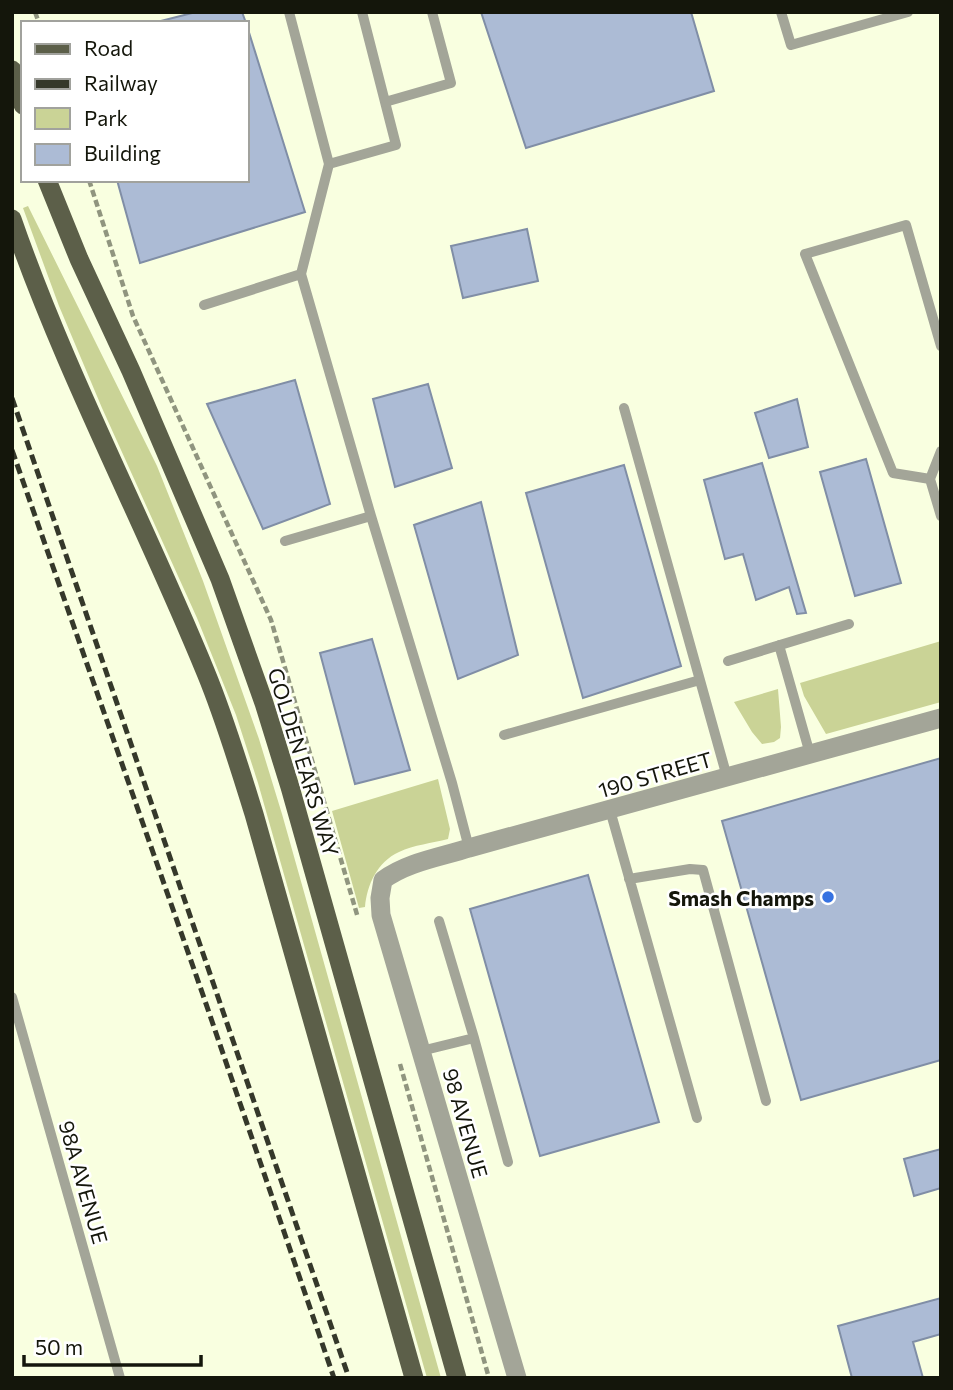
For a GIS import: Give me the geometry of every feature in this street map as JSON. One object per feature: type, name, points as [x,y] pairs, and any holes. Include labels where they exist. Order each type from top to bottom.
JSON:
[{"type":"main road","points":[[12,71],[21,99]]},
{"type":"main road","name":"GOLDEN EARS WAY","points":[[48,182],[220,579],[264,703],[298,814],[457,1378]]},
{"type":"main road","points":[[12,219],[42,299],[189,633],[227,727],[414,1378]]},
{"type":"street","name":"190 STREET","points":[[383,880],[394,872],[469,848],[941,718]]},
{"type":"street","name":"98 AVENUE","points":[[383,880],[381,915],[517,1378]]},
{"type":"lane","points":[[289,12],[329,164],[301,274],[469,848]]},
{"type":"lane","points":[[329,164],[396,145],[362,12]]},
{"type":"lane","points":[[385,102],[451,83],[432,12]]},
{"type":"lane","points":[[781,12],[790,45],[908,12]]},
{"type":"lane","points":[[930,479],[893,473],[805,254],[906,225],[941,346]]},
{"type":"lane","points":[[204,305],[301,274]]},
{"type":"lane","points":[[624,408],[727,778]]},
{"type":"lane","points":[[941,451],[930,479],[941,516]]},
{"type":"lane","points":[[285,541],[371,516]]},
{"type":"lane","points":[[728,661],[849,624]]},
{"type":"lane","points":[[779,645],[810,754]]},
{"type":"lane","points":[[504,735],[700,680]]},
{"type":"lane","points":[[610,810],[697,1118]]},
{"type":"lane","points":[[629,879],[690,869],[703,870],[766,1101]]},
{"type":"lane","points":[[439,920],[508,1162]]},
{"type":"lane","name":"98A AVENUE","points":[[12,997],[120,1378]]},
{"type":"lane","points":[[421,1051],[474,1038]]},
{"type":"green space","points":[[28,206],[157,466],[203,581],[259,739],[441,1378],[427,1378],[258,783],[236,715],[197,618],[59,306],[23,208]]},
{"type":"green space","points":[[941,641],[941,702],[826,734],[804,696],[800,683]]},
{"type":"green space","points":[[778,689],[780,738],[762,744],[734,702]]},
{"type":"green space","points":[[438,779],[450,829],[448,839],[391,856],[374,875],[365,907],[359,908],[332,811]]},
{"type":"building","points":[[196,12],[242,12],[245,21],[161,21]]},
{"type":"building","points":[[481,12],[691,12],[714,91],[526,148]]},
{"type":"building","points":[[248,29],[305,212],[140,263],[118,182],[248,182]]},
{"type":"building","points":[[527,229],[538,281],[463,298],[451,246]]},
{"type":"building","points":[[295,380],[330,504],[263,529],[207,404]]},
{"type":"building","points":[[428,384],[452,468],[395,487],[373,399]]},
{"type":"building","points":[[797,399],[808,447],[769,458],[755,413]]},
{"type":"building","points":[[866,459],[901,583],[855,596],[820,472]]},
{"type":"building","points":[[762,463],[806,613],[797,614],[789,587],[756,600],[743,554],[725,559],[704,480]]},
{"type":"building","points":[[624,465],[681,666],[583,698],[526,493]]},
{"type":"building","points":[[481,502],[518,655],[458,679],[414,525]]},
{"type":"building","points":[[372,639],[410,770],[355,784],[320,653]]},
{"type":"building","points":[[941,758],[941,1060],[801,1100],[722,821]]},
{"type":"building","points":[[588,875],[659,1122],[540,1156],[470,909]]},
{"type":"building","points":[[941,1149],[941,1188],[914,1196],[904,1159]]},
{"type":"building","points":[[941,1298],[941,1334],[913,1342],[923,1378],[852,1378],[838,1326]]},
{"type":"railway","points":[[12,398],[349,1378]]},
{"type":"railway","points":[[12,450],[334,1378]]},
{"type":"place","name":"Smash Champs","points":[[828,897]]}]
